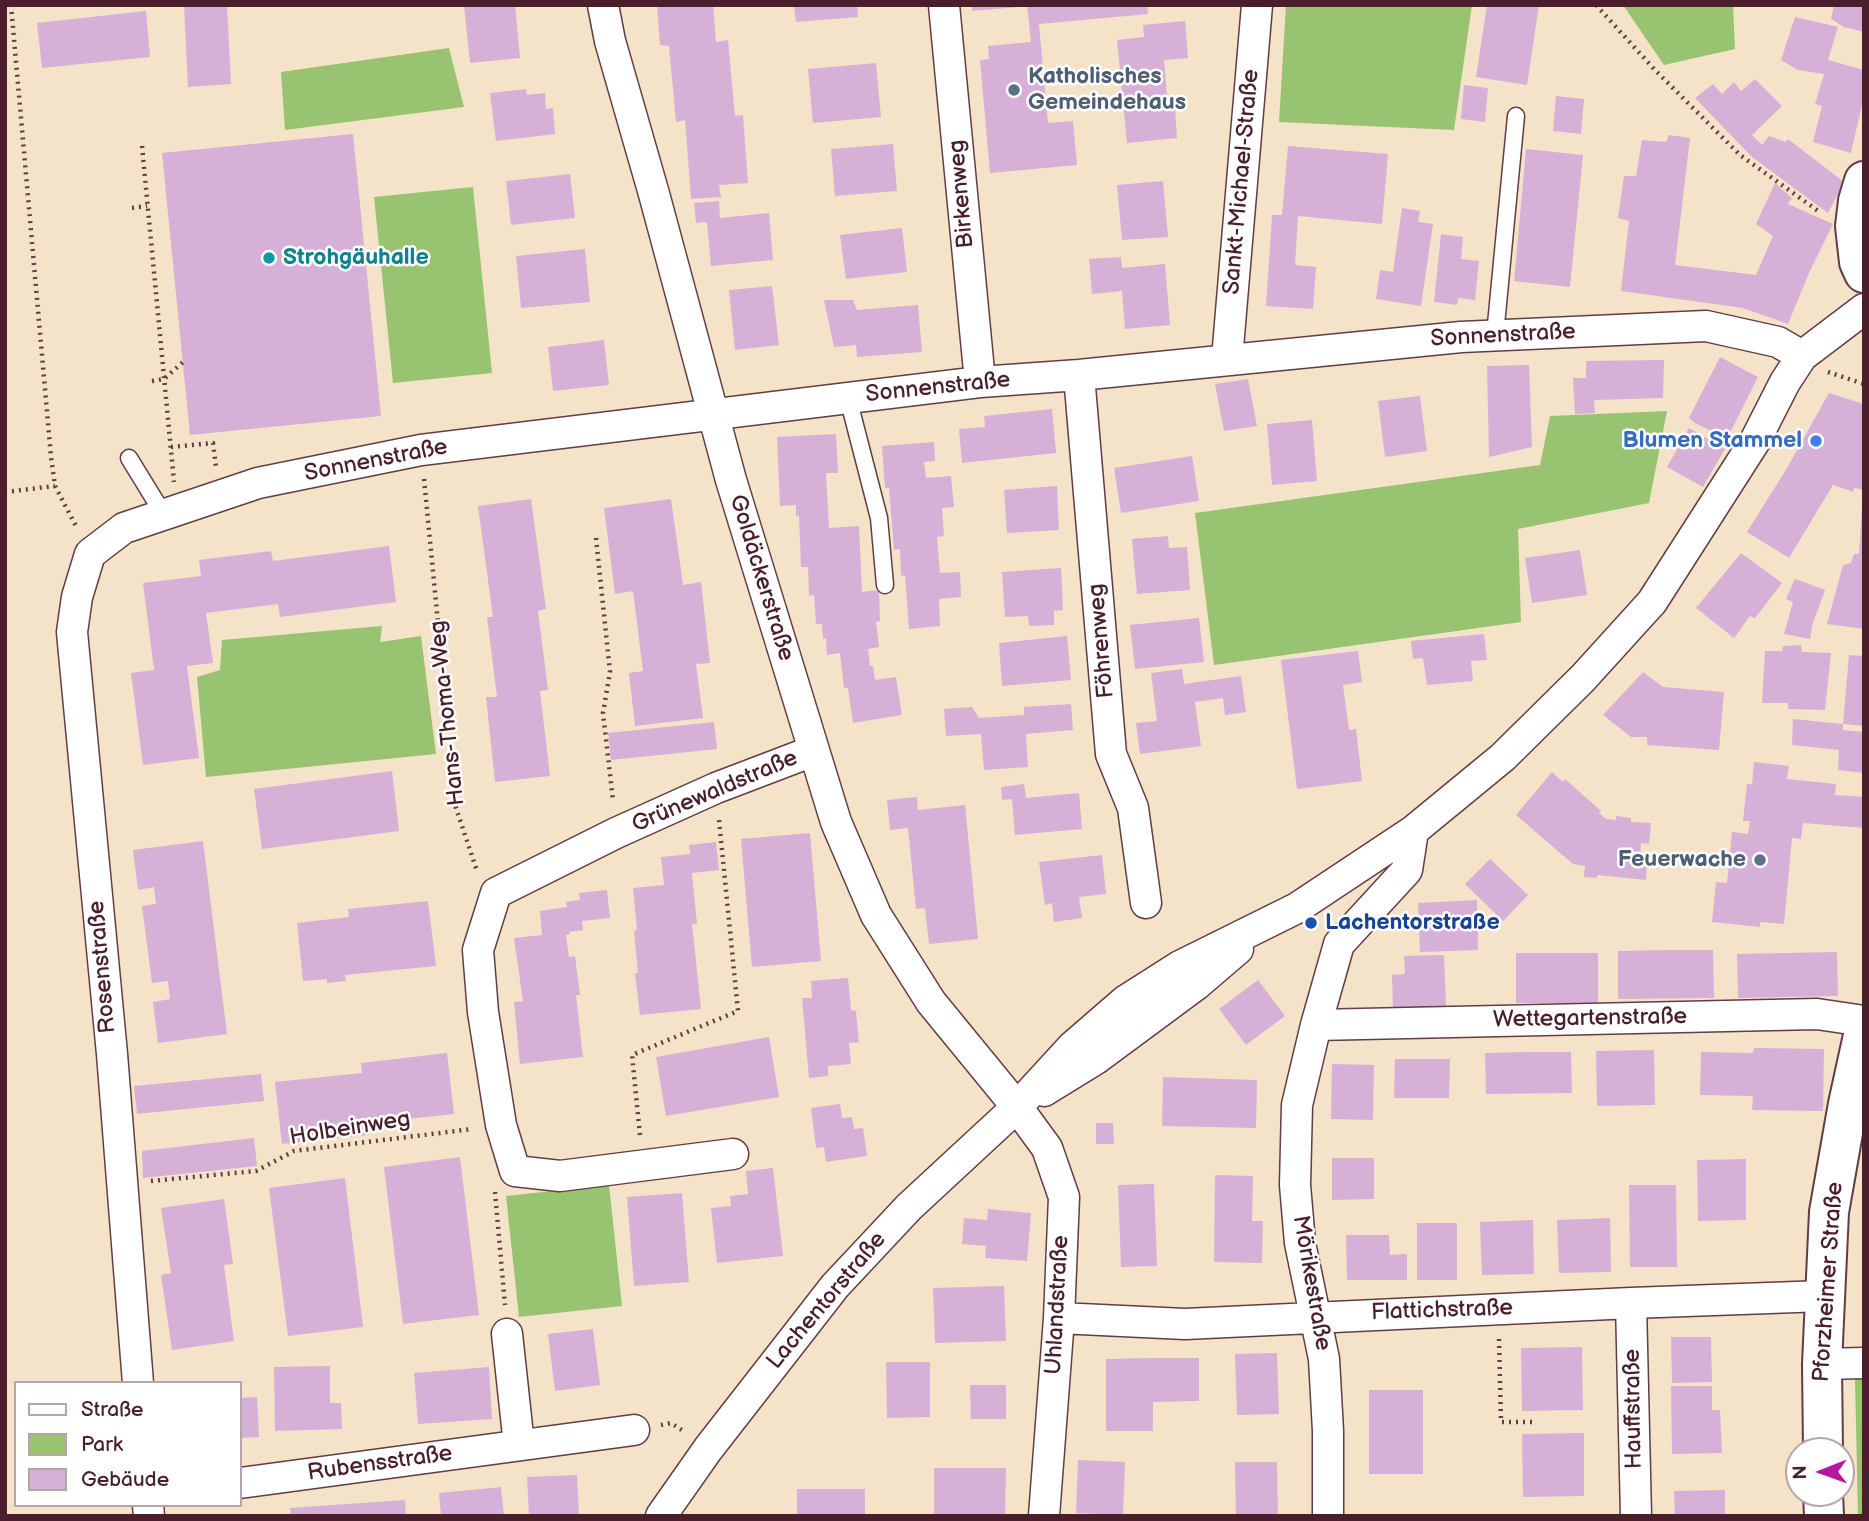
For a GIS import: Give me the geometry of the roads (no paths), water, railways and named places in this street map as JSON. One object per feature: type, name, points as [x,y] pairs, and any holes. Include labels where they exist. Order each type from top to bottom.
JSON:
[{"type":"street","name":"Goldäckerstraße","points":[[603,5],[610,41],[731,480],[836,822],[876,915],[931,1002],[1017,1107]]},
{"type":"street","name":"Birkenweg","points":[[944,5],[980,382]]},
{"type":"street","name":"Sankt-Michael-Straße","points":[[1227,359],[1257,5]]},
{"type":"street","points":[[1864,181],[1855,226],[1859,262],[1864,273]]},
{"type":"street","name":"Lachentorstraße","points":[[661,1516],[708,1449],[835,1286],[909,1207],[1017,1107],[1073,1046],[1125,1001],[1180,966],[1297,908],[1413,831],[1503,757],[1583,678],[1652,602],[1755,441],[1785,382],[1802,356],[1864,309]]},
{"type":"street","name":"Sonnenstraße","points":[[90,554],[124,528],[258,484],[421,450],[980,382],[1079,375],[1461,337],[1706,326],[1778,342],[1802,356]]},
{"type":"street","name":"Föhrenweg","points":[[1079,375],[1111,754],[1133,808],[1146,903]]},
{"type":"street","name":"Rosenstraße","points":[[90,554],[77,597],[72,632],[138,1381]]},
{"type":"street","name":"Grünewaldstraße","points":[[733,1154],[560,1176],[515,1171],[501,1125],[483,1012],[478,950],[496,893],[616,833],[716,788],[813,751]]},
{"type":"street","name":"Mörikestraße","points":[[1328,1516],[1328,1431],[1324,1359],[1300,1243],[1296,1185],[1297,1105],[1339,944],[1407,870],[1413,831]]},
{"type":"street","name":"Wettegartenstraße","points":[[1316,1026],[1817,1014],[1864,1021]]},
{"type":"street","name":"Pforzheimer Straße","points":[[1823,1437],[1822,1364],[1829,1212],[1847,1104],[1864,1031]]},
{"type":"street","name":"Uhlandstraße","points":[[1017,1107],[1047,1147],[1064,1197],[1059,1318],[1044,1516]]},
{"type":"street","name":"Flattichstraße","points":[[1059,1318],[1185,1324],[1499,1308],[1824,1296]]},
{"type":"street","name":"Hauffstraße","points":[[1631,1303],[1636,1516]]},
{"type":"street","points":[[507,1334],[519,1445]]},
{"type":"street","points":[[1822,1364],[1864,1363]]},
{"type":"street","name":"Rubensstraße","points":[[242,1483],[635,1430]]},
{"type":"lane","points":[[1495,335],[1516,116]]},
{"type":"lane","points":[[848,398],[880,518],[885,585]]},
{"type":"lane","points":[[130,458],[170,513]]},
{"type":"place","name":"Katholisches Gemeindehaus","points":[[1014,90]]},
{"type":"place","name":"Strohgäuhalle","points":[[269,258]]},
{"type":"place","name":"Blumen Stammel","points":[[1816,441]]},
{"type":"place","name":"Feuerwache","points":[[1760,860]]},
{"type":"place","name":"Lachentorstraße","points":[[1311,923]]}]
